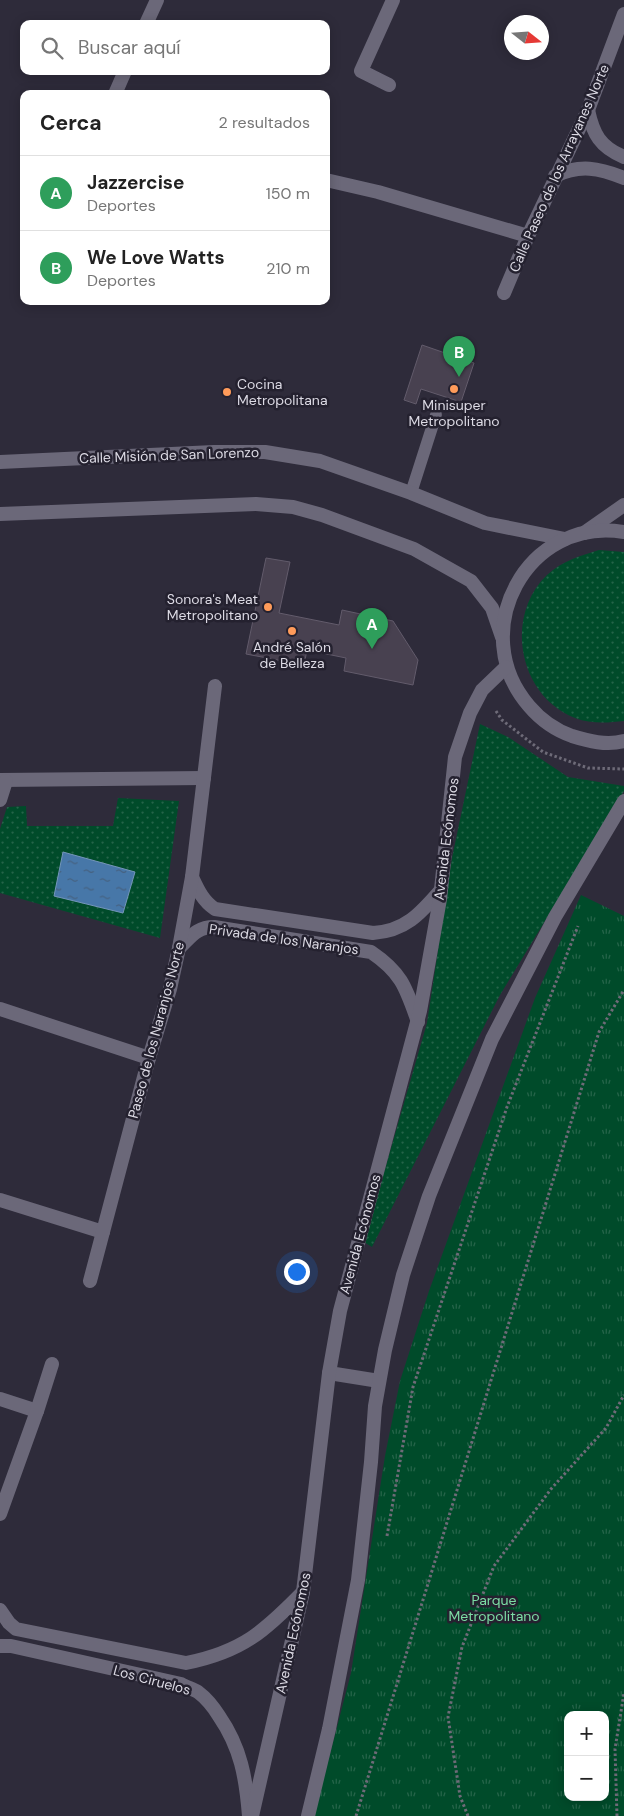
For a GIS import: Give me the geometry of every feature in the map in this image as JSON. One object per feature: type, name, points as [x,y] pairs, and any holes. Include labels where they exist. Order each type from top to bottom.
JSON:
[{"type":"street","points":[[148,20],[157,0]]},
{"type":"street","points":[[389,85],[361,71],[393,0]]},
{"type":"street","name":"Calle Paseo de los Arrayanes Norte","points":[[504,293],[555,176],[588,110],[624,14]]},
{"type":"street","points":[[117,90],[123,75]]},
{"type":"street","points":[[588,110],[591,125],[598,138],[611,151],[624,157]]},
{"type":"street","points":[[555,176],[567,170],[582,168],[600,169],[624,178]]},
{"type":"street","points":[[330,181],[371,190],[528,236]]},
{"type":"street","name":"Calle Misión de San Lorenzo","points":[[0,462],[214,452],[265,452],[320,461],[410,493],[484,523],[565,539]]},
{"type":"street","points":[[0,514],[256,504],[293,507],[322,515],[414,550],[471,582],[492,608],[502,637],[506,666],[518,694],[537,716],[562,733],[590,742],[624,741]]},
{"type":"street","points":[[584,533],[624,505]]},
{"type":"street","points":[[502,637],[506,607],[519,579],[539,556],[565,539],[584,533],[611,530],[624,532]]},
{"type":"street","name":"Avenida Ecónomos","points":[[250,1816],[303,1592],[329,1373],[340,1311],[418,1022],[440,891],[456,757],[470,712],[482,690],[506,666]]},
{"type":"street","name":"Paseo de los Naranjos Norte","points":[[90,1281],[149,1058],[170,988],[192,877],[215,686]]},
{"type":"street","points":[[0,800],[3,780],[204,778]]},
{"type":"street","points":[[308,1816],[329,1729],[358,1580],[375,1406],[385,1350],[403,1274],[429,1196],[492,1040],[555,917],[624,801]]},
{"type":"street","name":"Privada de los Naranjos","points":[[192,877],[201,896],[216,909],[373,933],[386,932],[402,926],[419,914],[440,891]]},
{"type":"street","name":"Privada de los Naranjos","points":[[178,948],[196,930],[214,927],[372,952],[386,962],[401,979],[418,1022]]},
{"type":"street","points":[[0,1009],[149,1058]]},
{"type":"street","points":[[0,1200],[103,1232]]},
{"type":"street","points":[[0,1514],[38,1411],[52,1364]]},
{"type":"street","points":[[329,1373],[379,1381]]},
{"type":"street","points":[[0,1399],[38,1411]]},
{"type":"street","name":"Los Ciruelos","points":[[0,1610],[8,1624],[16,1629],[186,1662],[207,1659],[249,1641],[276,1620],[303,1592]]},
{"type":"street","name":"Los Ciruelos","points":[[0,1646],[12,1646],[181,1684],[199,1692],[214,1708],[237,1749],[244,1770],[250,1816]]},
{"type":"lane","points":[[410,493],[436,415]]},
{"type":"path","points":[[387,1538],[414,1387],[507,1107],[578,925]]},
{"type":"path","points":[[356,1816],[599,1032],[624,990]]},
{"type":"path","points":[[468,1816],[460,1796],[448,1717],[462,1647],[494,1566],[551,1489],[606,1428],[624,1395]]},
{"type":"path","points":[[617,1816],[615,1749],[624,1693]]},
{"type":"green space","points":[[599,550],[624,552],[624,721],[605,723],[575,718],[556,707],[541,692],[530,674],[524,654],[522,632],[525,612],[534,592],[547,575],[559,566]]},
{"type":"green space","points":[[480,724],[508,737],[568,777],[624,786],[624,791],[500,995],[372,1247],[364,1242],[427,1023],[452,858]]},
{"type":"green space","points":[[118,798],[179,801],[160,938],[0,893],[0,829],[7,807],[26,806],[27,826],[113,826]]},
{"type":"green space","name":"Parque Metropolitano","points":[[581,895],[624,916],[624,1816],[314,1816],[351,1673],[385,1456],[400,1381],[429,1291],[535,998]]},
{"type":"water","points":[[63,852],[135,872],[123,913],[54,896]]},
{"type":"building","points":[[422,345],[474,363],[461,402],[421,389],[416,404],[404,400]]},
{"type":"building","points":[[266,558],[290,562],[279,613],[339,625],[342,610],[393,621],[418,660],[413,685],[344,671],[346,658],[307,650],[304,665],[246,654]]},
{"type":"place","name":"We Love Watts","points":[[459,377]]},
{"type":"place","name":"Minisuper Metropolitano","points":[[454,389]]},
{"type":"place","name":"Cocina Metropolitana","points":[[227,392]]},
{"type":"place","name":"Sonora's Meat Metropolitano","points":[[268,607]]},
{"type":"place","name":"André Salón de Belleza","points":[[292,631]]},
{"type":"place","name":"Jazzercise","points":[[372,649]]}]
